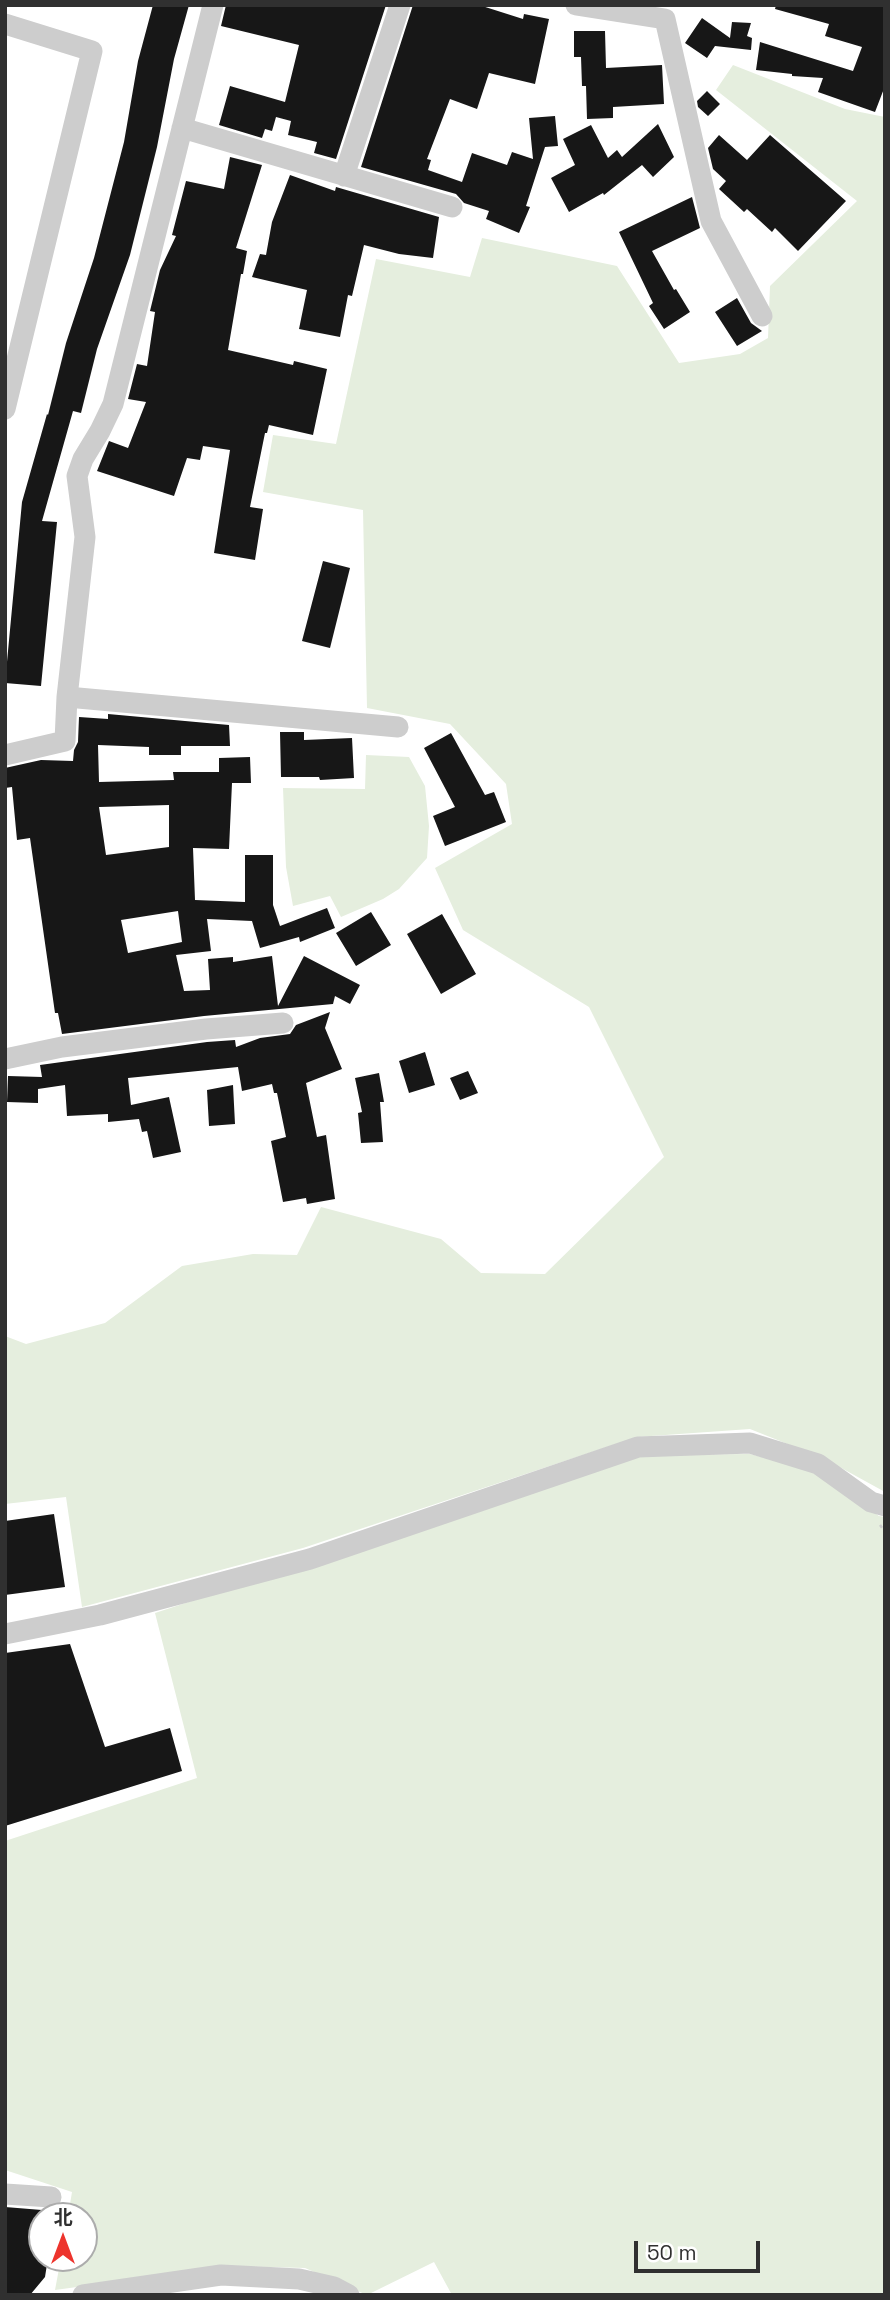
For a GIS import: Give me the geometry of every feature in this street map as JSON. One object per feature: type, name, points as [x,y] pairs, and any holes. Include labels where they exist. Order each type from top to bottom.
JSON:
[{"type":"street","points":[[5,755],[65,741],[67,696],[85,537],[77,476],[83,459],[113,404],[213,5]]},
{"type":"street","points":[[344,176],[400,5]]},
{"type":"street","points":[[576,5],[665,19],[711,221],[762,316]]},
{"type":"street","points":[[5,24],[92,51],[15,333],[5,409]]},
{"type":"street","points":[[182,128],[452,207]]},
{"type":"street","points":[[67,696],[398,727]]},
{"type":"street","points":[[5,1059],[62,1047],[206,1029],[283,1023]]},
{"type":"street","points":[[5,1634],[100,1615],[310,1559],[638,1447],[750,1443],[818,1464],[871,1502],[885,1506]]},
{"type":"street","points":[[5,2194],[51,2197]]},
{"type":"street","points":[[83,2295],[221,2275],[299,2279],[334,2287],[349,2295]]},
{"type":"green space","points":[[733,65],[845,109],[885,117],[885,1492],[825,1459],[750,1429],[637,1437],[303,1548],[82,1607],[66,1497],[5,1504],[5,1336],[26,1344],[105,1323],[182,1266],[253,1254],[297,1255],[321,1207],[441,1239],[481,1273],[545,1274],[664,1157],[589,1007],[463,930],[435,868],[512,824],[506,784],[450,724],[367,708],[363,510],[263,492],[273,435],[336,444],[376,259],[470,277],[482,238],[617,266],[679,363],[740,354],[768,338],[770,286],[857,201],[716,90]]},
{"type":"green space","points":[[366,755],[409,757],[425,786],[429,826],[427,858],[399,889],[341,917],[330,896],[293,906],[286,867],[283,788],[365,789]]},
{"type":"green space","points":[[750,1454],[818,1472],[879,1516],[885,1517],[885,2295],[452,2295],[434,2262],[367,2295],[305,2268],[231,2266],[55,2290],[58,2272],[98,2272],[98,2202],[70,2202],[72,2192],[5,2170],[5,1841],[197,1778],[155,1613],[637,1455]]},
{"type":"building","points":[[153,5],[189,5],[174,59],[157,147],[130,255],[97,349],[81,413],[73,411],[42,521],[57,522],[41,686],[5,683],[22,502],[66,343],[94,258],[124,142],[138,61]]},
{"type":"building","points":[[226,5],[386,5],[336,159],[314,153],[317,142],[288,135],[291,121],[276,117],[272,131],[265,129],[262,138],[219,125],[230,86],[285,102],[299,45],[221,26]]},
{"type":"building","points":[[413,5],[479,5],[523,19],[524,14],[549,19],[535,84],[489,73],[477,109],[450,99],[427,159],[431,160],[428,170],[462,182],[472,153],[507,165],[512,152],[533,159],[529,118],[555,116],[558,146],[545,147],[526,206],[530,207],[519,233],[486,219],[489,211],[464,203],[456,194],[361,167]]},
{"type":"building","points":[[776,5],[885,5],[885,86],[875,112],[818,92],[823,78],[756,70],[760,42],[853,71],[862,47],[825,36],[829,24],[775,9]]},
{"type":"building","points":[[702,18],[730,38],[732,22],[751,23],[747,36],[752,38],[751,50],[715,46],[707,58],[685,43]]},
{"type":"building","points":[[574,31],[605,31],[606,68],[662,65],[664,104],[613,107],[613,118],[587,119],[586,86],[582,86],[581,57],[574,57]]},
{"type":"building","points":[[707,91],[720,104],[708,116],[698,107],[697,101]]},
{"type":"building","points":[[658,124],[674,157],[653,177],[642,165],[604,195],[603,193],[569,212],[551,178],[575,165],[563,139],[591,125],[608,158],[617,150],[622,157]]},
{"type":"building","points":[[719,135],[747,160],[770,135],[846,201],[798,251],[775,228],[772,232],[747,209],[744,212],[719,189],[726,181],[713,169],[708,148]]},
{"type":"building","points":[[230,157],[262,165],[236,248],[247,251],[228,350],[293,365],[294,361],[327,369],[313,435],[269,425],[265,433],[250,507],[263,509],[255,560],[214,553],[230,450],[203,446],[200,460],[187,458],[174,496],[97,471],[109,441],[128,448],[146,402],[128,399],[137,364],[147,366],[155,312],[150,311],[160,270],[176,236],[172,235],[186,181],[224,189]]},
{"type":"building","points":[[290,175],[335,191],[336,187],[439,217],[433,258],[399,254],[364,245],[352,296],[348,295],[340,337],[299,329],[307,290],[252,277],[260,254],[266,255],[272,222]]},
{"type":"building","points":[[692,197],[700,228],[652,251],[690,312],[664,329],[649,306],[653,303],[619,232]]},
{"type":"building","points":[[737,298],[751,323],[762,331],[737,346],[715,312]]},
{"type":"building","points":[[323,561],[350,568],[330,648],[302,641]]},
{"type":"building","points":[[108,714],[229,725],[230,746],[181,746],[181,755],[149,755],[149,747],[98,745],[99,782],[174,780],[173,772],[219,772],[219,758],[250,757],[251,783],[232,783],[229,849],[193,848],[195,900],[245,902],[245,855],[273,855],[273,905],[280,926],[327,908],[335,928],[300,942],[299,937],[260,948],[252,921],[207,919],[211,951],[176,955],[184,991],[210,990],[208,959],[233,957],[233,962],[272,956],[278,1006],[304,956],[360,985],[350,1004],[335,996],[333,1004],[204,1016],[62,1034],[58,1013],[55,1013],[30,838],[17,840],[12,787],[5,788],[5,768],[41,760],[73,761],[78,742],[79,717],[108,719]],"holes":[[[169,805],[169,847],[106,855],[99,807]],[[178,911],[182,942],[128,953],[121,920]]]},
{"type":"building","points":[[280,732],[304,732],[304,740],[352,738],[354,778],[320,780],[319,777],[281,777]]},
{"type":"building","points":[[451,733],[485,795],[494,792],[506,822],[445,846],[433,816],[455,807],[424,748]]},
{"type":"building","points":[[371,912],[391,945],[356,966],[336,933]]},
{"type":"building","points":[[442,914],[476,974],[441,994],[407,934]]},
{"type":"building","points":[[330,1012],[325,1028],[342,1069],[306,1083],[317,1137],[326,1135],[335,1199],[307,1204],[306,1198],[283,1202],[271,1141],[286,1137],[277,1093],[274,1093],[272,1084],[242,1091],[238,1067],[128,1078],[131,1105],[169,1097],[181,1152],[153,1158],[147,1131],[142,1132],[139,1119],[108,1122],[108,1114],[67,1116],[65,1085],[38,1089],[38,1103],[7,1102],[8,1076],[42,1077],[40,1065],[207,1042],[235,1040],[236,1047],[260,1038],[290,1034],[296,1025]]},
{"type":"building","points":[[425,1052],[435,1085],[409,1093],[399,1061]]},
{"type":"building","points":[[468,1071],[478,1093],[460,1100],[450,1078]]},
{"type":"building","points":[[379,1073],[384,1102],[380,1102],[383,1142],[361,1143],[358,1113],[362,1112],[355,1078]]},
{"type":"building","points":[[233,1085],[235,1124],[209,1126],[207,1090]]},
{"type":"building","points":[[54,1514],[65,1587],[5,1595],[5,1521]]},
{"type":"building","points":[[70,1644],[105,1747],[170,1728],[182,1771],[5,1826],[5,1653]]},
{"type":"building","points":[[5,2207],[28,2209],[28,2272],[46,2272],[45,2277],[30,2295],[5,2295]]}]
